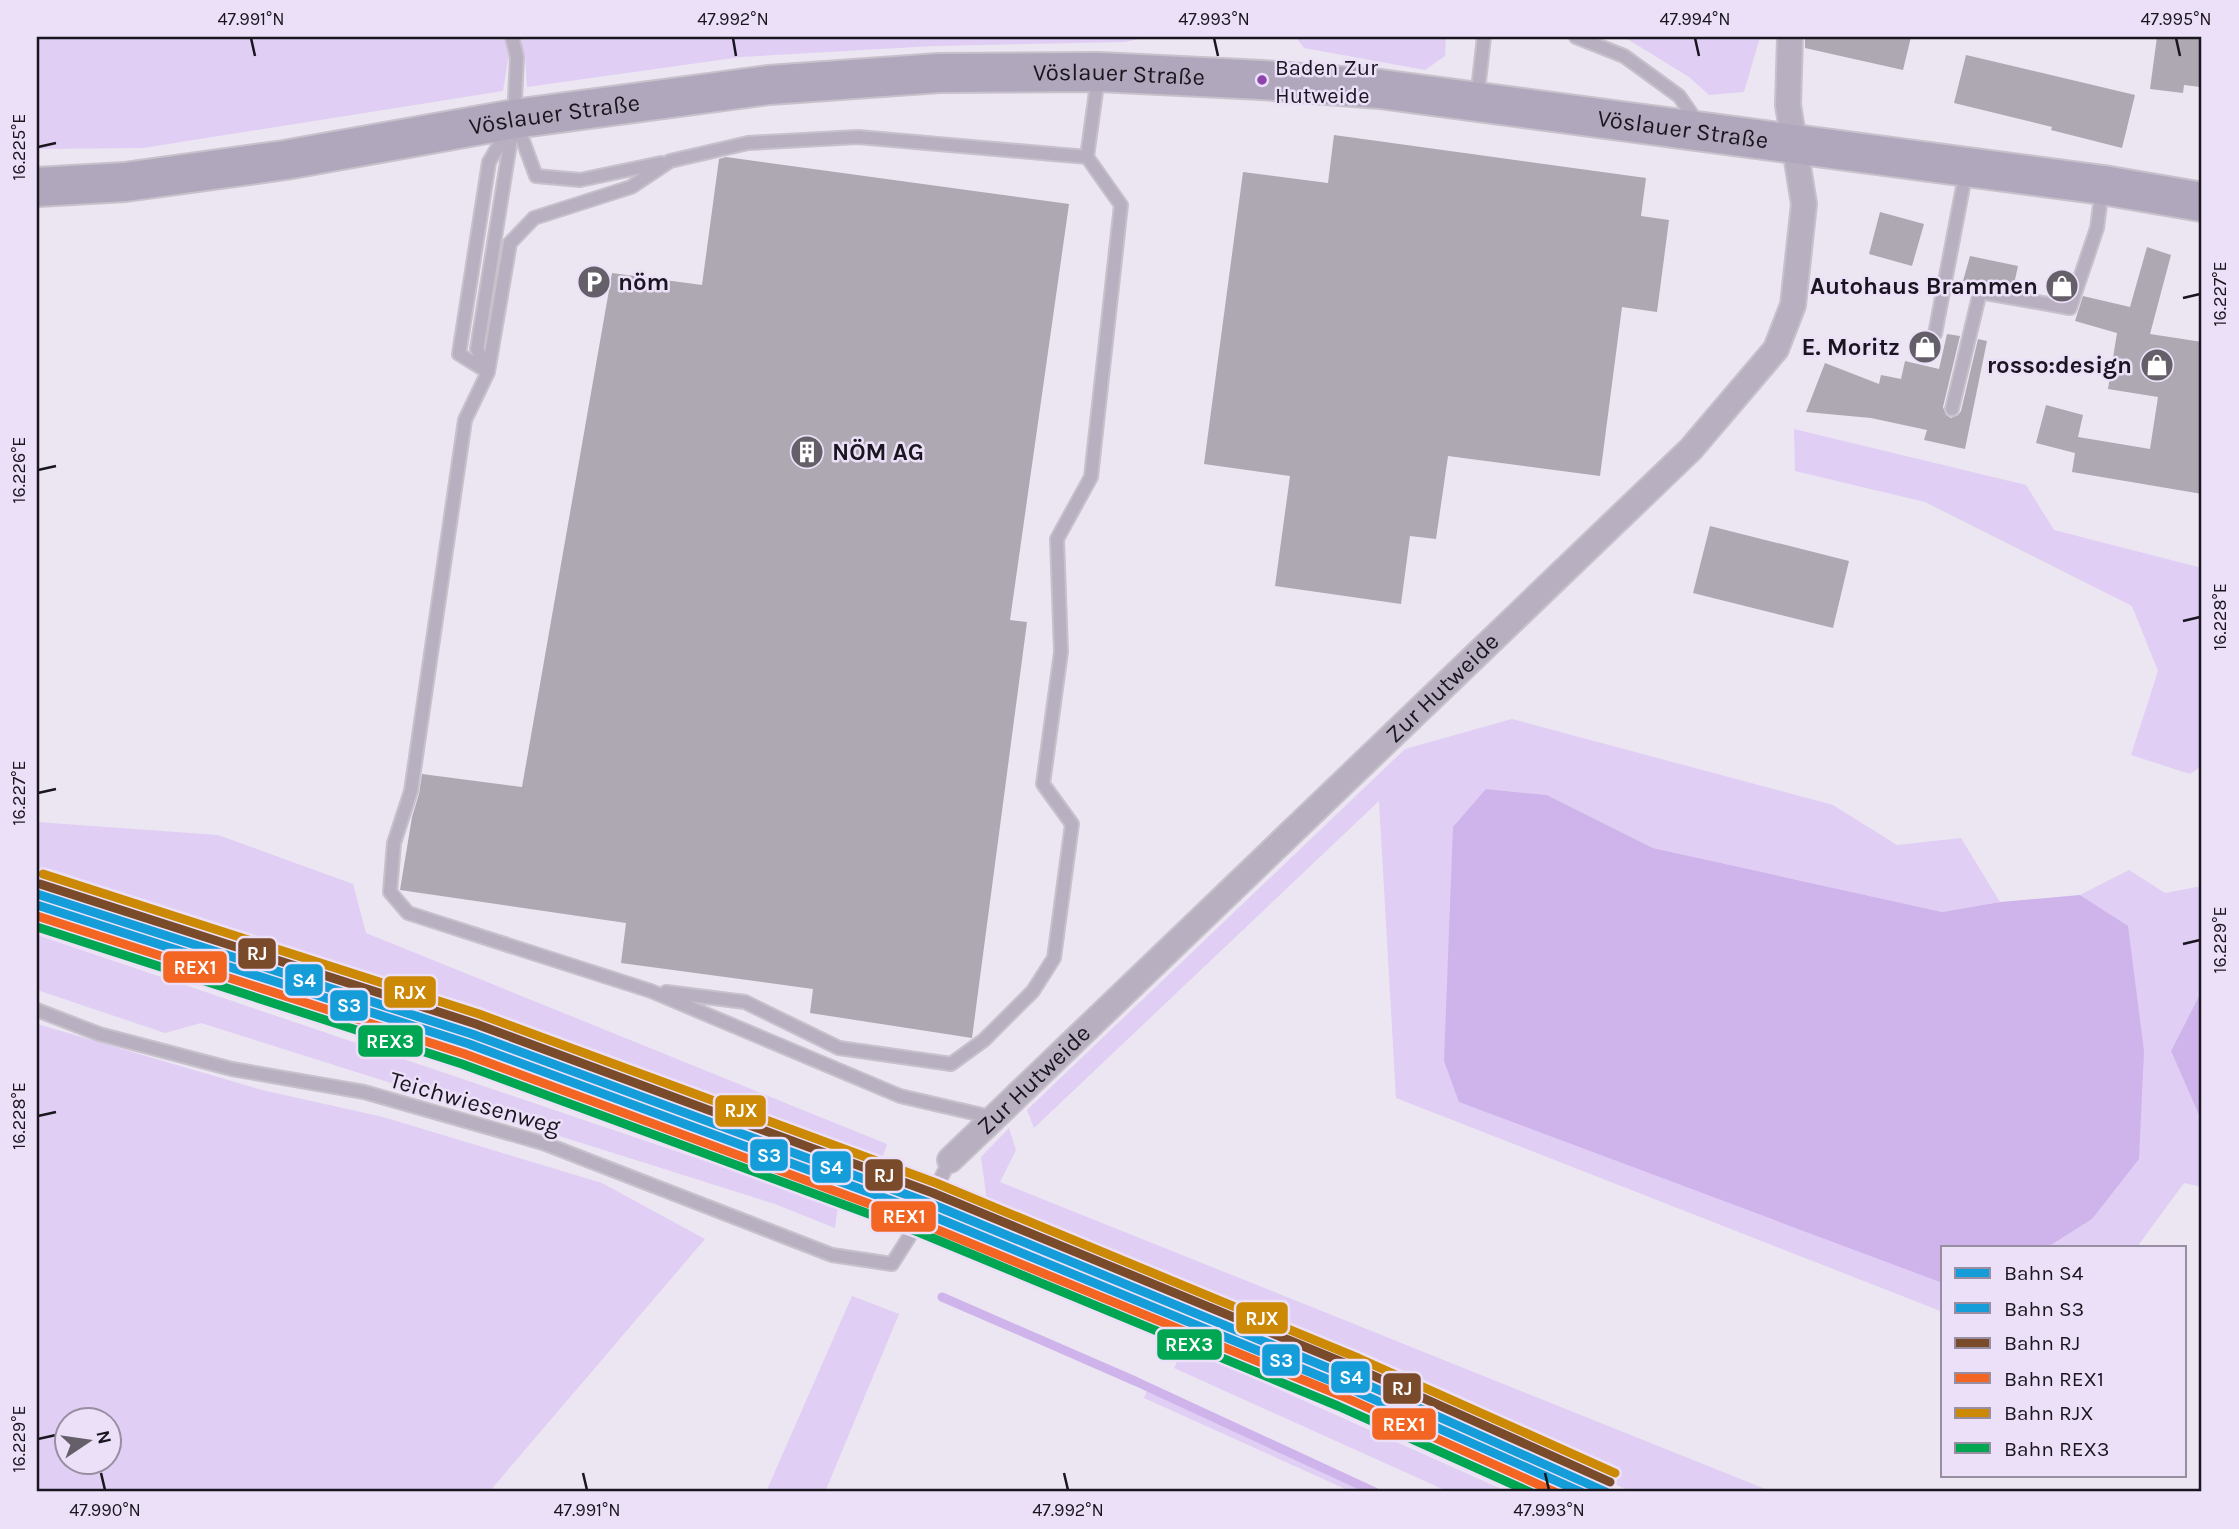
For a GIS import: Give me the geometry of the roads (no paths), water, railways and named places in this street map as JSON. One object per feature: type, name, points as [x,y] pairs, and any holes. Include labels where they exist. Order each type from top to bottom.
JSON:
[{"type":"main road","name":"Vöslauer Straße","points":[[37,187],[125,182],[271,162],[514,119],[769,85],[939,73],[1099,72],[1380,89],[2103,185],[2202,202]]},
{"type":"street","name":"Zur Hutweide","points":[[950,1160],[1692,449],[1776,349],[1793,305],[1804,204],[1788,105],[1790,37]]},
{"type":"lane","points":[[488,372],[477,349],[514,119],[517,57],[512,37]]},
{"type":"lane","points":[[1477,103],[1484,37]]},
{"type":"lane","points":[[1576,37],[1624,56],[1679,96],[1704,132]]},
{"type":"lane","points":[[651,990],[745,1003],[839,1048],[951,1064],[984,1040],[1033,991],[1054,958],[1072,824],[1043,784],[1060,652],[1057,539],[1091,477],[1121,205],[1087,156],[1099,72]]},
{"type":"lane","points":[[514,119],[536,176],[580,180],[748,143],[858,137],[1087,156]]},
{"type":"lane","points":[[488,372],[459,354],[489,162],[514,119]]},
{"type":"lane","points":[[670,161],[631,187],[534,218],[510,243],[488,372],[466,420],[411,791],[394,843],[390,892],[408,913],[651,990],[900,1096],[996,1118]]},
{"type":"lane","points":[[1935,334],[1967,168]]},
{"type":"lane","points":[[1952,409],[1980,292],[2070,308],[2097,228],[2103,185]]},
{"type":"lane","name":"Teichwiesenweg","points":[[37,1010],[99,1034],[232,1069],[364,1092],[543,1143],[832,1255],[892,1264],[921,1218],[950,1160]]},
{"type":"waterway","points":[[942,1297],[1135,1381],[1375,1492]]},
{"type":"rail line","name":"RJX","points":[[43,874],[479,1014],[936,1183],[1358,1358],[1615,1473]]},
{"type":"rail line","name":"RJ","points":[[40,884],[476,1024],[933,1193],[1354,1367],[1610,1482]]},
{"type":"rail line","name":"S4","points":[[37,894],[472,1034],[929,1203],[1350,1377],[1606,1492]]},
{"type":"rail line","name":"S3","points":[[37,905],[469,1044],[925,1213],[1346,1387],[1581,1492]]},
{"type":"rail line","name":"REX1","points":[[37,916],[465,1054],[921,1223],[1342,1396],[1555,1492]]},
{"type":"rail line","name":"REX3","points":[[37,927],[462,1064],[918,1232],[1338,1406],[1530,1492]]},
{"type":"place","name":"Baden Zur Hutweide","points":[[1262,80]]},
{"type":"place","name":"nöm","points":[[594,282]]},
{"type":"place","name":"Autohaus Brammen","points":[[2062,286]]},
{"type":"place","name":"E. Moritz","points":[[1925,347]]},
{"type":"place","name":"rosso:design","points":[[2157,365]]},
{"type":"place","name":"NÖM AG","points":[[807,452]]}]
